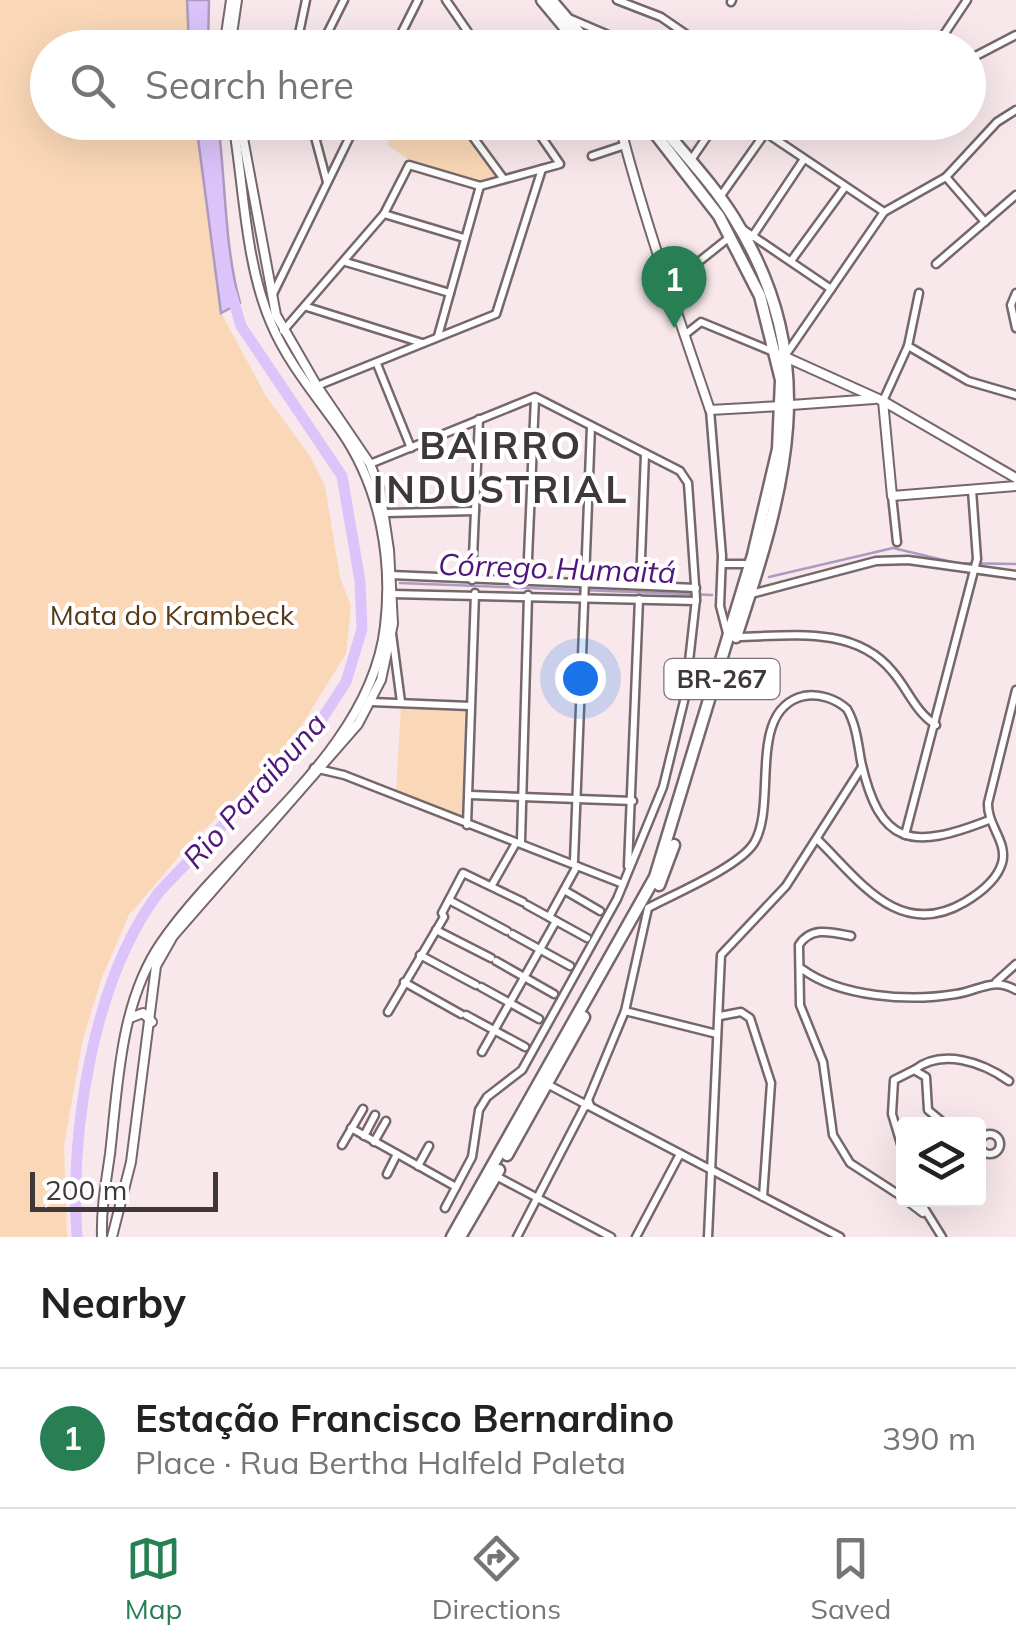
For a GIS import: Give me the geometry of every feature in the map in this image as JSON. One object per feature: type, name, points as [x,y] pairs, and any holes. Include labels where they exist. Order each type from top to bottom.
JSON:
[{"type":"highway","points":[[542,0],[567,30]]},
{"type":"highway","points":[[551,0],[581,30]]},
{"type":"highway","name":"BR-267","points":[[661,140],[736,231],[752,241],[784,354],[784,466],[750,595],[740,612]]},
{"type":"highway","name":"BR-267","points":[[673,140],[720,198],[784,354]]},
{"type":"highway","name":"BR-267","points":[[452,1237],[642,907],[672,834],[740,612],[786,405]]},
{"type":"highway","name":"BR-267","points":[[460,1237],[648,908],[678,836],[732,638]]},
{"type":"main road","points":[[230,30],[234,0]]},
{"type":"main road","points":[[240,140],[267,282],[283,331],[374,491],[392,594]]},
{"type":"main road","points":[[112,1237],[132,1162],[156,966],[173,936],[372,702],[382,680],[392,629],[386,513],[370,464],[272,327],[262,299],[240,140]]},
{"type":"main road","points":[[624,140],[658,261],[687,333],[710,410],[883,401]]},
{"type":"main road","points":[[784,354],[883,401],[1016,478]]},
{"type":"main road","points":[[844,383],[849,392],[844,401]]},
{"type":"main road","points":[[883,401],[892,496],[1016,486]]},
{"type":"main road","points":[[341,430],[370,464]]},
{"type":"main road","points":[[998,488],[999,468]]},
{"type":"main road","points":[[372,702],[386,623],[385,561]]},
{"type":"main road","points":[[102,1237],[109,1158],[130,1018],[144,973],[160,944],[316,770],[355,718],[374,679]]},
{"type":"main road","points":[[130,1018],[143,1014],[152,1022]]},
{"type":"main road","points":[[109,1158],[120,1166],[132,1162]]},
{"type":"street","points":[[300,30],[306,0]]},
{"type":"street","points":[[329,30],[344,0]]},
{"type":"street","points":[[403,30],[418,0]]},
{"type":"street","points":[[446,0],[467,30]]},
{"type":"street","points":[[616,0],[661,17],[680,30]]},
{"type":"street","points":[[947,30],[967,0]]},
{"type":"street","points":[[579,26],[590,30]]},
{"type":"street","points":[[986,51],[1016,35]]},
{"type":"street","points":[[986,134],[1016,110]]},
{"type":"street","points":[[316,140],[328,183]]},
{"type":"street","points":[[272,296],[349,140]]},
{"type":"street","points":[[475,140],[503,178]]},
{"type":"street","points":[[283,331],[384,214],[407,167],[480,186],[560,164],[543,140]]},
{"type":"street","points":[[690,160],[704,140]]},
{"type":"street","points":[[720,198],[761,140]]},
{"type":"street","points":[[776,140],[884,212]]},
{"type":"street","points":[[687,333],[701,322],[784,354],[884,212],[946,177],[980,140]]},
{"type":"street","points":[[592,156],[625,145]]},
{"type":"street","points":[[804,159],[752,241],[831,289]]},
{"type":"street","points":[[314,387],[498,311],[542,169]]},
{"type":"street","points":[[946,177],[985,222]]},
{"type":"street","points":[[438,338],[480,186]]},
{"type":"street","points":[[791,262],[845,187]]},
{"type":"street","points":[[936,264],[1016,196]]},
{"type":"street","points":[[384,214],[464,238]]},
{"type":"street","points":[[701,260],[736,231]]},
{"type":"street","points":[[346,262],[450,293]]},
{"type":"street","points":[[267,282],[278,280]]},
{"type":"street","points":[[883,401],[908,346],[919,293]]},
{"type":"street","points":[[1016,293],[1011,305],[1016,328]]},
{"type":"street","points":[[307,307],[423,343]]},
{"type":"street","points":[[908,346],[968,381],[1016,396]]},
{"type":"street","points":[[377,364],[411,448]]},
{"type":"street","points":[[370,464],[535,397],[684,474],[695,542],[696,594],[678,734],[644,834],[624,884],[522,1070],[484,1102],[475,1120],[472,1158],[445,1208]]},
{"type":"street","points":[[527,581],[535,397]]},
{"type":"street","points":[[710,410],[722,564],[720,606],[732,638],[825,636],[868,650],[887,665],[923,716],[936,725]]},
{"type":"street","points":[[472,580],[479,418]]},
{"type":"street","points":[[482,1052],[540,949],[576,864],[591,426]]},
{"type":"street","points":[[640,586],[646,454]]},
{"type":"street","points":[[905,835],[976,566],[972,490]]},
{"type":"street","points":[[892,496],[897,542]]},
{"type":"street","points":[[386,513],[475,511]]},
{"type":"street","points":[[750,595],[876,561],[976,566],[1016,575]]},
{"type":"street","points":[[722,564],[750,564]]},
{"type":"street","points":[[390,575],[527,581],[640,599],[696,594]]},
{"type":"street","points":[[392,594],[528,595],[640,586],[696,594]]},
{"type":"street","points":[[467,824],[475,593]]},
{"type":"street","points":[[492,886],[519,842],[528,595]]},
{"type":"street","points":[[628,872],[640,599]]},
{"type":"street","points":[[720,606],[728,613],[740,612]]},
{"type":"street","points":[[392,629],[402,702]]},
{"type":"street","points":[[816,839],[884,906],[934,914],[972,898],[997,873],[1002,848],[989,820],[996,760],[1016,690]]},
{"type":"street","points":[[517,1237],[586,1104],[624,1012],[648,908],[751,848],[765,808],[771,730],[781,709],[794,700],[820,696],[844,706],[851,716],[878,815],[905,835],[949,835],[989,820]]},
{"type":"street","points":[[372,702],[470,706]]},
{"type":"street","points":[[708,1237],[724,948],[768,908],[862,766]]},
{"type":"street","points":[[316,770],[344,775],[624,884]]},
{"type":"street","points":[[470,795],[633,802]]},
{"type":"street","points":[[632,829],[644,834]]},
{"type":"street","points":[[388,1012],[436,930],[463,872],[586,938]]},
{"type":"street","points":[[564,890],[600,910]]},
{"type":"street","points":[[449,900],[570,966]]},
{"type":"street","points":[[436,930],[554,994]]},
{"type":"street","points":[[850,936],[808,934],[799,945],[800,1005],[823,1062],[833,1135],[850,1163],[896,1192]]},
{"type":"street","points":[[626,944],[637,950]]},
{"type":"street","points":[[420,955],[539,1020]]},
{"type":"street","points":[[801,968],[826,986],[916,996],[957,994],[996,982],[1016,964]]},
{"type":"street","points":[[404,982],[525,1047]]},
{"type":"street","points":[[996,982],[1016,990]]},
{"type":"street","points":[[624,1012],[717,1034]]},
{"type":"street","points":[[720,1016],[736,1012],[750,1018],[771,1082],[763,1197]]},
{"type":"street","points":[[896,1117],[890,1088],[894,1080],[942,1057],[980,1067],[1009,1081]]},
{"type":"street","points":[[914,1070],[929,1080],[930,1115],[933,1117]]},
{"type":"street","points":[[547,1084],[712,1174],[840,1237]]},
{"type":"street","points":[[342,1145],[363,1109]]},
{"type":"street","points":[[364,1136],[375,1116]]},
{"type":"street","points":[[374,1142],[386,1121]]},
{"type":"street","points":[[351,1128],[456,1187]]},
{"type":"street","points":[[418,1166],[429,1146]]},
{"type":"street","points":[[387,1174],[397,1154]]},
{"type":"street","points":[[636,1237],[680,1154]]},
{"type":"street","points":[[496,1176],[611,1237]]},
{"type":"street","points":[[916,1207],[942,1237]]},
{"type":"street","points":[[922,1207],[924,1214]]},
{"type":"street","points":[[813,1237],[818,1226]]},
{"type":"green space","name":"Mata do Krambeck","points":[[0,0],[187,0],[188,30],[30,30],[30,140],[198,140],[221,313],[266,396],[310,456],[325,486],[340,577],[351,606],[346,654],[288,747],[187,847],[129,915],[102,977],[83,1039],[64,1146],[67,1237],[0,1237]]},
{"type":"green space","points":[[389,140],[473,140],[500,177],[471,180],[440,174],[387,144]]},
{"type":"green space","points":[[401,707],[465,710],[462,817],[396,792]]},
{"type":"shaded area","points":[[187,0],[209,0],[208,30],[188,30]]},
{"type":"shaded area","points":[[198,140],[220,140],[228,236],[240,303],[221,313]]},
{"type":"waterway","name":"Rio Paraibuna","points":[[77,1237],[82,1104],[102,1011],[117,968],[159,892],[316,728],[346,682],[362,629],[360,581],[342,476],[241,326],[231,292]]},
{"type":"waterway","name":"Córrego Humaitá","points":[[769,577],[893,548],[956,563],[1016,564]]},
{"type":"waterway","name":"Córrego Humaitá","points":[[400,583],[712,595]]},
{"type":"place","name":"Estação Francisco Bernardino","points":[[674,328]]},
{"type":"district","name":"BAIRRO INDUSTRIAL","points":[[501,468]]}]
